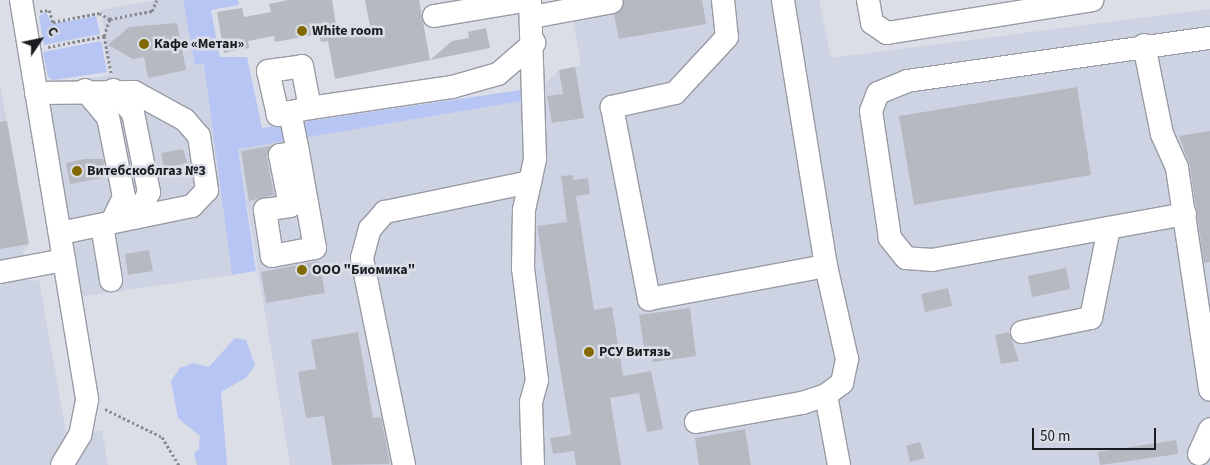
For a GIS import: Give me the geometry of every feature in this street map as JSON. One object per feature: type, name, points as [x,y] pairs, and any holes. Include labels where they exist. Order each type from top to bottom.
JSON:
[{"type":"lane","points":[[723,0],[728,37],[675,93],[612,107],[649,299],[826,266]]},
{"type":"lane","points":[[696,422],[826,395],[842,383],[846,359],[826,266],[782,0]]},
{"type":"lane","points":[[868,0],[872,23],[888,33],[1092,0]]},
{"type":"lane","points":[[434,16],[531,6],[612,2]]},
{"type":"lane","points":[[28,6],[36,93],[87,400],[80,435],[62,465]]},
{"type":"lane","points":[[531,6],[536,100],[530,182],[524,210],[523,268],[537,380],[531,402],[533,465]]},
{"type":"lane","points":[[1185,214],[933,260],[906,258],[890,238],[871,111],[878,93],[907,82],[1144,45],[1210,38]]},
{"type":"lane","points":[[298,152],[280,155],[290,206],[265,210],[272,256],[315,248],[298,152],[300,110],[452,87],[498,74],[534,43]]},
{"type":"lane","points":[[1144,45],[1185,214],[1210,390]]},
{"type":"lane","points":[[36,93],[85,90],[107,82],[134,92],[166,108],[199,136],[207,190],[201,199],[192,206],[60,233]]},
{"type":"lane","points":[[107,82],[133,113],[149,192],[137,217]]},
{"type":"lane","points":[[85,90],[108,117],[124,198],[107,223],[111,280]]},
{"type":"lane","points":[[404,465],[362,258],[370,229],[385,212],[530,182]]},
{"type":"lane","points":[[1022,332],[1091,318],[1109,228]]},
{"type":"lane","points":[[0,272],[64,260]]},
{"type":"lane","points":[[826,395],[839,465]]},
{"type":"lane","points":[[1199,454],[1210,429]]},
{"type":"path","points":[[28,6],[46,7],[53,22],[100,13],[110,19],[152,11],[157,0]]},
{"type":"path","points":[[107,82],[111,73],[104,36],[110,19]]},
{"type":"path","points":[[39,49],[104,36]]},
{"type":"path","points":[[87,400],[162,438],[179,465]]},
{"type":"shaded area","points":[[157,0],[183,0],[195,65],[204,64],[232,275],[77,297],[41,86],[112,75],[101,10]]},
{"type":"shaded area","points":[[183,0],[238,0],[239,5],[211,10],[220,57],[247,57],[262,128],[521,90],[522,101],[238,149],[256,271],[232,275],[204,64],[195,65]]},
{"type":"shaded area","points":[[569,0],[819,0],[831,58],[1210,9],[1210,465],[290,465],[238,149],[527,100],[559,70],[581,65]]},
{"type":"shaded area","points":[[46,12],[52,24],[96,16],[100,34],[44,45],[39,16]]},
{"type":"shaded area","points":[[101,41],[107,72],[53,80],[48,77],[43,52]]},
{"type":"shaded area","points":[[0,84],[29,244],[23,253],[28,281],[39,280],[67,438],[102,430],[108,465],[0,465]]},
{"type":"shaded area","points":[[235,338],[246,340],[255,365],[247,377],[221,392],[227,465],[197,465],[194,453],[199,449],[200,436],[178,418],[171,381],[180,368],[193,363],[209,367]]},
{"type":"building","points":[[288,0],[332,0],[337,31],[370,26],[365,0],[419,0],[430,60],[335,79],[328,41],[321,42],[319,34],[275,42],[274,36],[248,41],[249,48],[224,53],[217,12],[242,8],[244,17],[271,12],[269,4]]},
{"type":"building","points":[[625,0],[702,0],[706,24],[619,39],[614,15]]},
{"type":"building","points":[[177,23],[186,70],[148,78],[144,57],[133,59],[108,45],[129,27]]},
{"type":"building","points":[[486,28],[490,48],[430,60],[452,41],[469,38],[468,32]]},
{"type":"building","points":[[575,67],[584,118],[552,123],[547,96],[563,94],[559,70]]},
{"type":"building","points":[[1077,87],[1091,175],[914,205],[899,116]]},
{"type":"building","points":[[7,121],[29,244],[0,249],[0,122]]},
{"type":"building","points":[[1210,131],[1210,262],[1204,263],[1190,166],[1179,136]]},
{"type":"building","points":[[271,146],[267,157],[274,195],[249,201],[241,151]]},
{"type":"building","points":[[183,149],[187,163],[164,168],[161,153]]},
{"type":"building","points":[[84,159],[103,159],[107,177],[70,184],[66,163]]},
{"type":"building","name":"РСУ Витязь","points":[[573,175],[573,180],[588,178],[590,194],[576,196],[594,310],[612,307],[623,376],[651,371],[663,429],[647,432],[639,393],[610,398],[621,465],[576,465],[574,451],[553,454],[550,438],[571,435],[537,226],[567,222],[561,176]]},
{"type":"building","points":[[149,250],[153,271],[128,275],[125,254]]},
{"type":"building","points":[[319,261],[325,293],[266,303],[261,272]]},
{"type":"building","points":[[1066,268],[1070,289],[1032,297],[1028,276]]},
{"type":"building","points":[[948,288],[952,306],[925,312],[921,294]]},
{"type":"building","points":[[690,308],[696,356],[653,362],[651,346],[644,347],[639,315]]},
{"type":"building","points":[[358,332],[373,418],[381,417],[390,464],[332,465],[324,416],[306,418],[298,372],[316,369],[311,340]]},
{"type":"building","points":[[1009,332],[1019,361],[1001,364],[995,335]]},
{"type":"building","points":[[745,429],[751,465],[699,465],[695,438]]},
{"type":"building","points":[[1176,440],[1178,454],[1100,465],[1098,452]]},
{"type":"building","points":[[920,442],[925,458],[910,462],[906,446]]},
{"type":"place","name":"White room","points":[[302,31]]},
{"type":"place","name":"Кафе «Метан»","points":[[144,44]]},
{"type":"place","name":"Витебскоблгаз №3","points":[[77,171]]},
{"type":"place","name":"ООО \"Биомика\"","points":[[302,270]]},
{"type":"place","name":"РСУ Витязь","points":[[589,352]]}]
